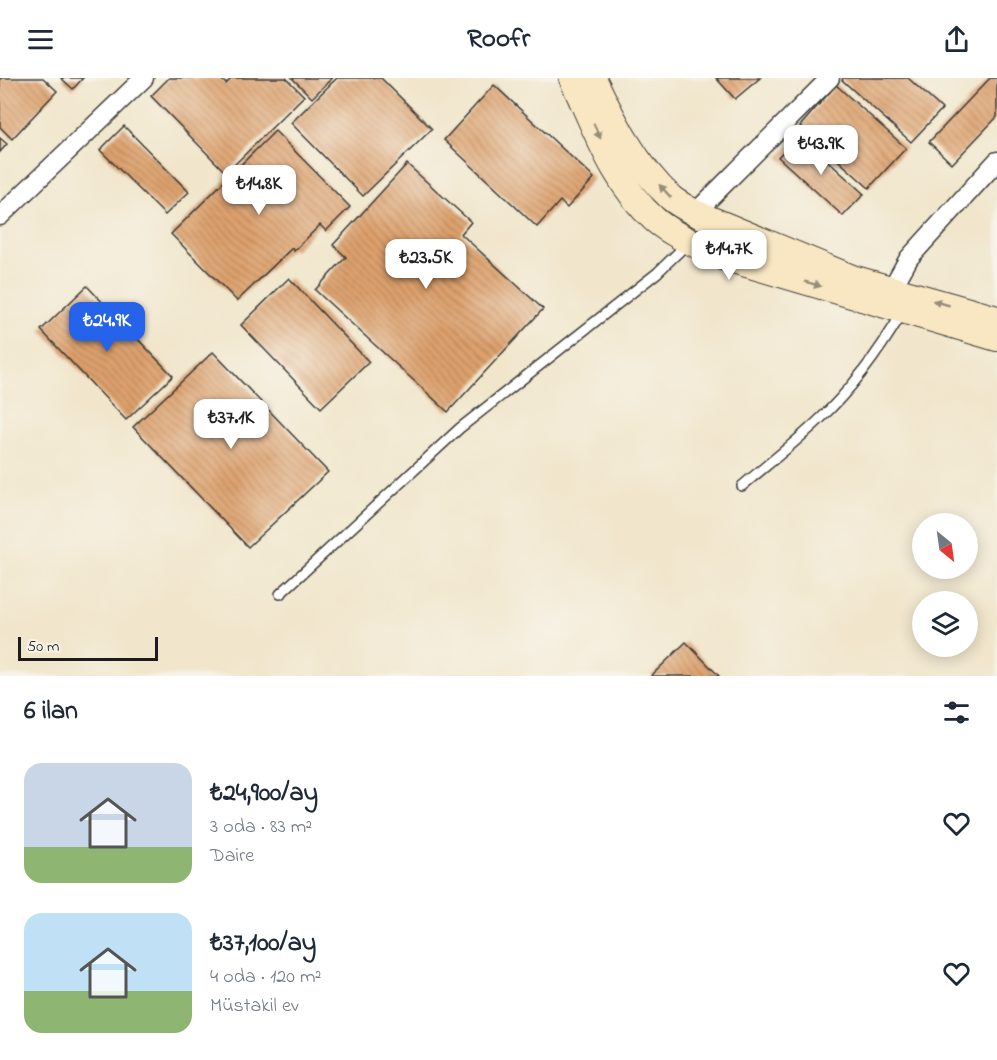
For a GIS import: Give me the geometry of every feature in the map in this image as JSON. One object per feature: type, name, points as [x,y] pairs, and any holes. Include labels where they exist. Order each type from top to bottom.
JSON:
[{"type":"street","points":[[0,216],[144,78]]},
{"type":"street","points":[[695,213],[830,78]]},
{"type":"street","points":[[584,81],[649,174],[672,199],[695,213],[852,278],[893,302],[997,319]]},
{"type":"street","points":[[584,81],[608,155],[631,195],[656,220],[690,241],[723,257],[893,302],[997,338]]},
{"type":"street","points":[[893,302],[909,258],[997,161]]},
{"type":"lane","points":[[280,594],[460,428],[657,273],[690,241]]},
{"type":"lane","points":[[742,486],[819,420],[876,355],[893,302]]},
{"type":"building","points":[[0,78],[43,78],[57,91],[12,139],[0,127]]},
{"type":"building","points":[[61,78],[83,78],[73,89]]},
{"type":"building","points":[[169,78],[220,78],[226,84],[232,78],[286,78],[304,96],[226,173],[151,96]]},
{"type":"building","points":[[292,78],[332,78],[312,98]]},
{"type":"building","points":[[337,78],[381,78],[432,129],[363,196],[291,123]]},
{"type":"building","points":[[716,78],[760,78],[735,99]]},
{"type":"building","points":[[843,78],[908,78],[942,109],[911,142],[842,80]]},
{"type":"building","points":[[990,78],[997,78],[997,117],[952,164],[929,142]]},
{"type":"building","points":[[494,85],[594,178],[567,208],[560,201],[537,227],[444,140]]},
{"type":"building","points":[[836,85],[906,148],[869,188],[800,126]]},
{"type":"building","points":[[124,126],[189,192],[165,215],[100,150]]},
{"type":"building","points":[[275,131],[350,207],[326,231],[320,225],[294,251],[292,248],[237,301],[171,234]]},
{"type":"building","points":[[799,135],[864,194],[843,216],[778,157]]},
{"type":"building","points":[[0,138],[7,144],[0,152]]},
{"type":"building","points":[[407,164],[471,222],[461,234],[543,309],[448,412],[315,290],[346,257],[333,245]]},
{"type":"building","points":[[289,278],[369,362],[321,408],[241,325]]},
{"type":"building","points":[[87,286],[173,376],[126,420],[41,330]]},
{"type":"building","points":[[213,352],[328,472],[248,547],[133,427]]},
{"type":"building","points":[[686,642],[719,676],[651,676]]}]
